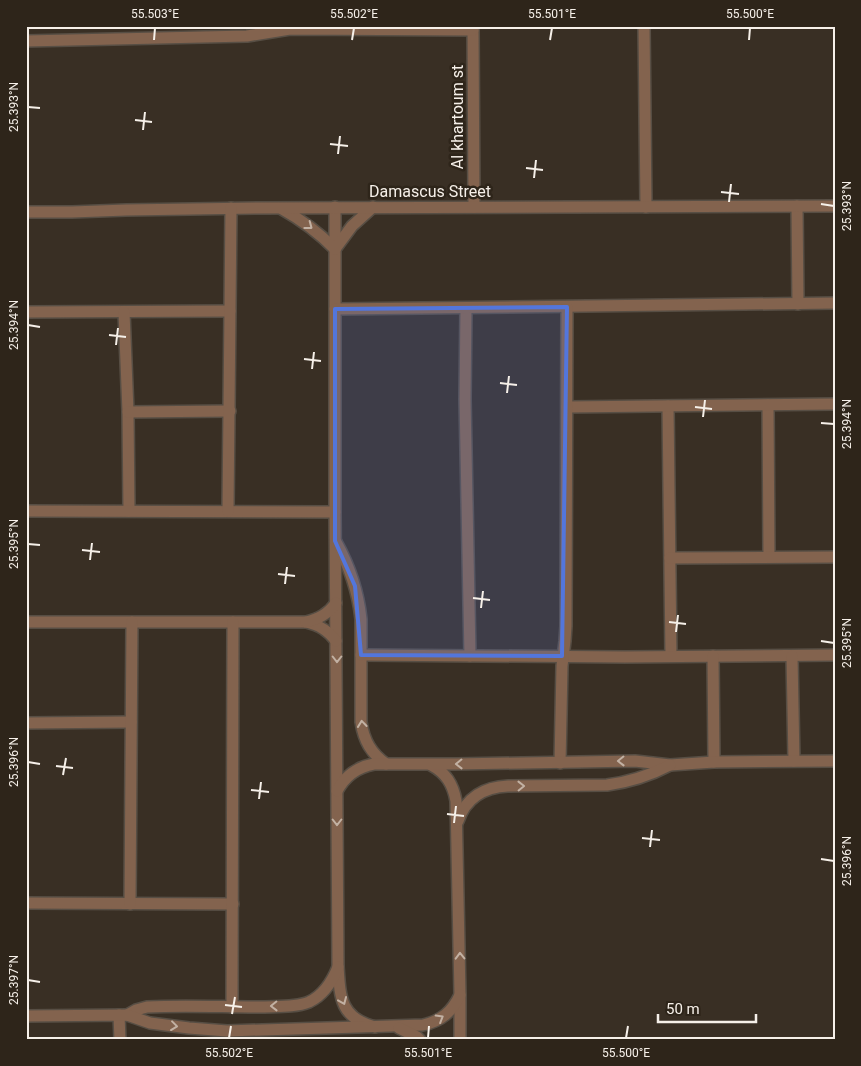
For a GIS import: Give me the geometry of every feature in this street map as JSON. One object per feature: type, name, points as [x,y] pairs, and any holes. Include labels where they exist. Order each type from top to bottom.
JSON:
[{"type":"street","points":[[644,26],[646,207]]},
{"type":"street","points":[[26,41],[247,36],[301,28],[474,28]]},
{"type":"street","name":"Al khartoum st","points":[[474,28],[474,207]]},
{"type":"street","points":[[797,206],[798,304]]},
{"type":"street","name":"Damascus Street","points":[[26,212],[335,207],[835,206]]},
{"type":"street","points":[[335,207],[338,966],[340,993],[348,1012],[356,1019],[375,1027]]},
{"type":"street","points":[[335,249],[352,226],[373,207]]},
{"type":"street","points":[[228,512],[231,208]]},
{"type":"street","points":[[280,208],[309,226],[326,239],[335,249]]},
{"type":"street","points":[[335,309],[835,303]]},
{"type":"street","points":[[560,763],[562,656],[566,633],[567,307]]},
{"type":"street","points":[[466,308],[470,656]]},
{"type":"street","points":[[26,312],[230,311]]},
{"type":"street","points":[[124,312],[129,511]]},
{"type":"street","points":[[567,407],[835,404]]},
{"type":"street","points":[[768,405],[769,557]]},
{"type":"street","points":[[668,406],[671,656]]},
{"type":"street","points":[[128,412],[230,410]]},
{"type":"street","points":[[26,511],[335,512]]},
{"type":"street","points":[[335,540],[344,555],[355,586],[360,619],[362,732],[371,750],[386,764]]},
{"type":"street","points":[[670,558],[835,557]]},
{"type":"street","points":[[26,622],[306,622],[323,616],[336,603]]},
{"type":"street","points":[[130,904],[132,622]]},
{"type":"street","points":[[232,1007],[233,622]]},
{"type":"street","points":[[306,622],[326,630],[336,640]]},
{"type":"street","points":[[361,655],[835,655]]},
{"type":"street","points":[[713,656],[714,762]]},
{"type":"street","points":[[792,656],[794,761]]},
{"type":"street","points":[[26,723],[131,722]]},
{"type":"street","points":[[337,791],[346,778],[359,769],[366,766],[386,764],[431,765],[635,761],[670,765],[714,762],[835,761]]},
{"type":"street","points":[[431,765],[439,769],[446,776],[451,784],[456,801],[460,1040]]},
{"type":"street","points":[[457,826],[464,807],[471,800],[488,789],[498,786],[607,785],[646,776],[670,765]]},
{"type":"street","points":[[26,903],[233,904]]},
{"type":"street","points":[[123,1015],[147,1007],[299,1005],[320,995],[328,987],[338,966]]},
{"type":"street","points":[[26,1016],[123,1015],[159,1024],[227,1030],[422,1025],[433,1023],[450,1012],[460,994]]},
{"type":"street","points":[[120,1040],[123,1015]]},
{"type":"street","points":[[395,1026],[420,1040]]},
{"type":"highlighted area","points":[[567,307],[562,656],[361,655],[355,586],[335,541],[335,309]]}]
